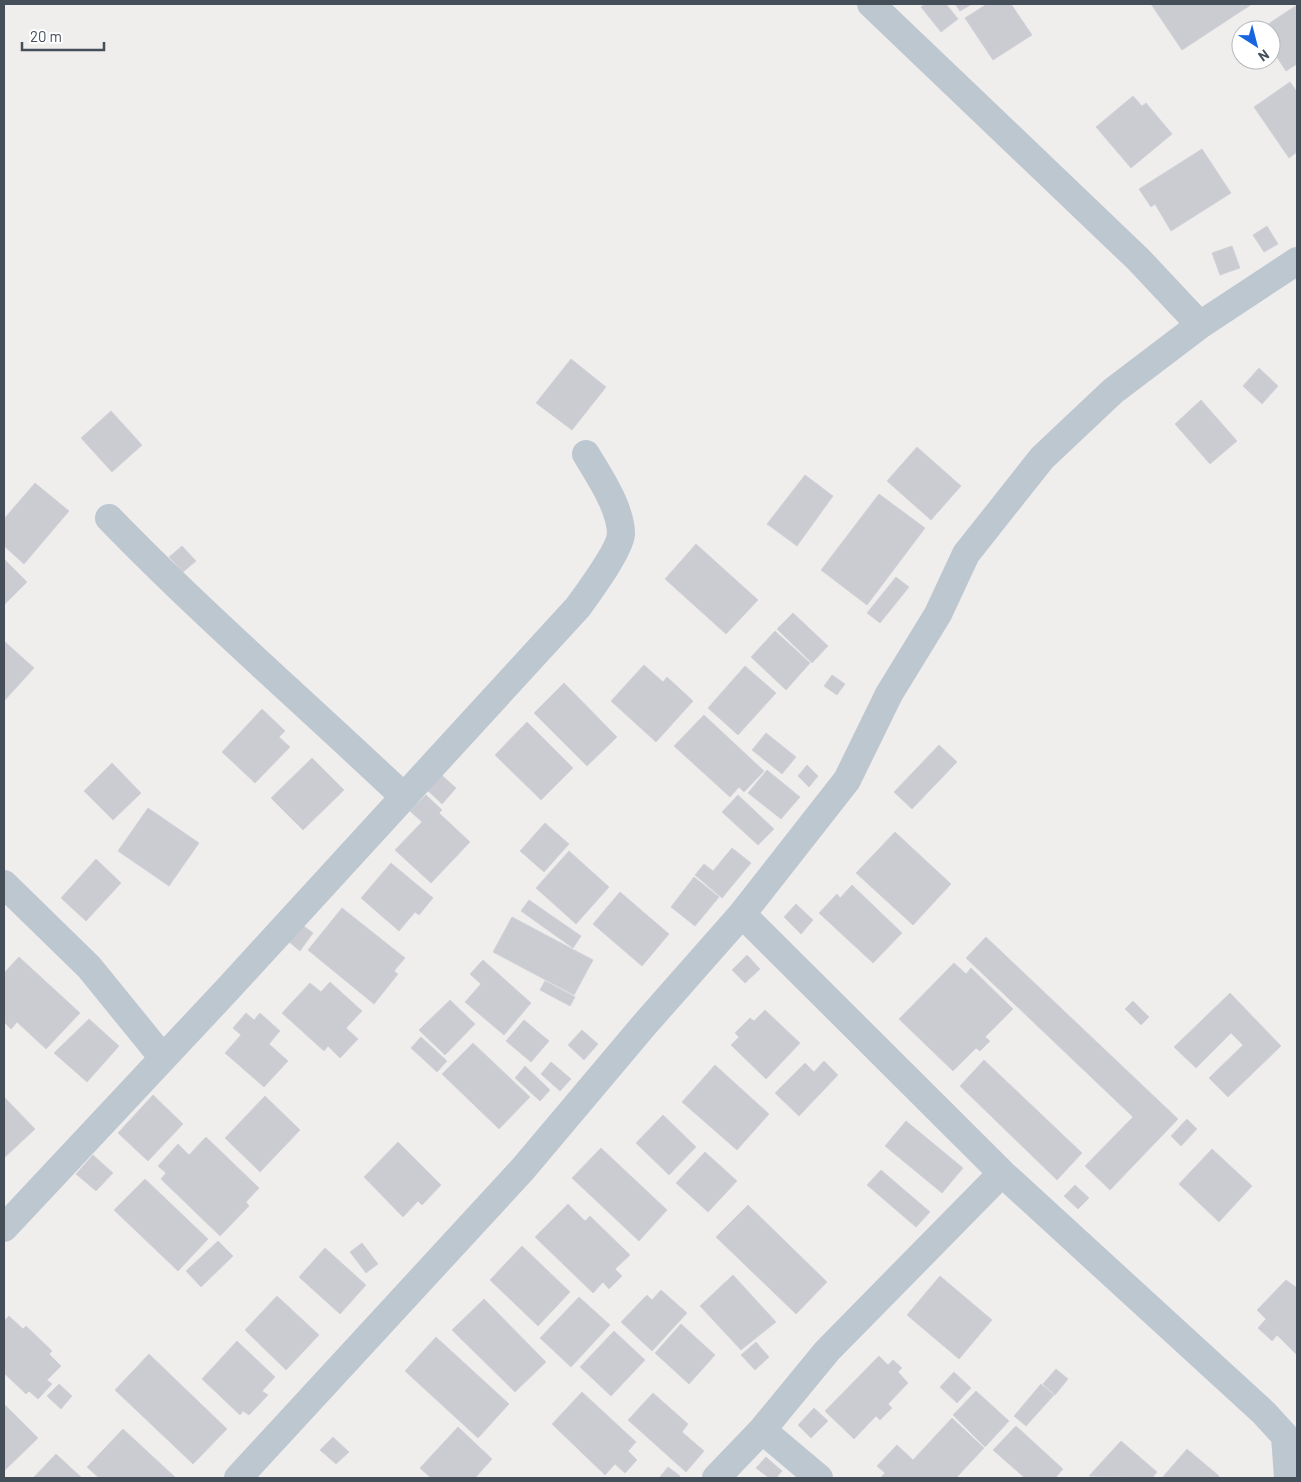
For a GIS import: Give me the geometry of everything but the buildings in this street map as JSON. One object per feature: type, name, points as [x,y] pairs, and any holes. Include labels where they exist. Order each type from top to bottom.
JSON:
[{"type":"street","points":[[871,4],[1138,259],[1200,325]]},
{"type":"street","points":[[238,1478],[522,1170],[645,1024],[742,914],[847,780],[889,694],[938,614],[966,554],[1042,458],[1113,391],[1200,325],[1297,261]]},
{"type":"street","points":[[4,1228],[578,607],[607,564],[621,535],[612,498],[586,454]]},
{"type":"street","points":[[109,518],[169,579],[403,796]]},
{"type":"street","points":[[4,884],[88,967],[163,1058]]},
{"type":"street","points":[[742,914],[1002,1173],[1264,1413],[1284,1436],[1288,1478]]},
{"type":"street","points":[[716,1478],[762,1430],[826,1351],[1002,1173]]},
{"type":"street","points":[[762,1430],[820,1478]]}]
